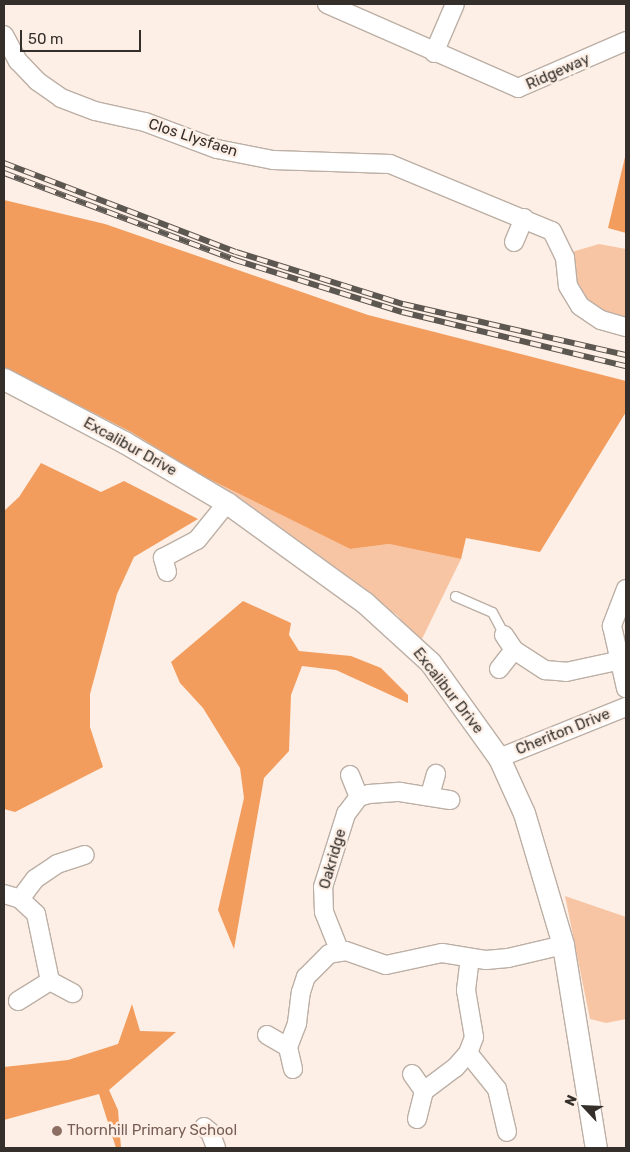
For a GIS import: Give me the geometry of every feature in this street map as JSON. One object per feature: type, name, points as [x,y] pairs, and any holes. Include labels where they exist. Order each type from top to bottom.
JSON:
[{"type":"street","name":"Ridgeway","points":[[327,4],[434,53],[518,88],[626,41]]},
{"type":"street","points":[[434,53],[455,4]]},
{"type":"street","name":"Clos Llysfaen","points":[[4,35],[18,61],[37,81],[61,98],[95,111],[145,122],[217,148],[273,160],[390,164],[524,218],[552,232],[565,258],[568,286],[580,306],[601,320],[626,327]]},
{"type":"street","points":[[514,242],[524,218]]},
{"type":"street","name":"Excalibur Drive","points":[[4,379],[124,442],[227,504],[338,582],[398,630],[430,662],[499,758],[524,813],[563,945],[596,1148]]},
{"type":"street","points":[[167,572],[163,558],[197,540],[227,504]]},
{"type":"street","points":[[626,589],[612,626],[617,661],[626,688]]},
{"type":"street","points":[[499,669],[509,642],[545,670],[566,672],[617,661]]},
{"type":"street","name":"Cheriton Drive","points":[[499,758],[626,707]]},
{"type":"street","points":[[430,795],[436,774]]},
{"type":"street","points":[[350,775],[359,797],[400,792],[430,795],[450,800]]},
{"type":"street","name":"Oakridge","points":[[340,952],[324,912],[322,887],[346,814],[359,797]]},
{"type":"street","points":[[50,981],[36,914],[12,896],[57,864],[85,855]]},
{"type":"street","points":[[293,1069],[288,1047],[306,977],[329,954],[340,952],[386,965],[442,953],[470,958],[508,958],[563,945]]},
{"type":"street","points":[[417,1119],[424,1090],[468,1053],[474,1036],[466,990],[470,958]]},
{"type":"street","points":[[50,981],[73,993]]},
{"type":"street","points":[[18,1001],[50,981]]},
{"type":"street","points":[[267,1035],[288,1047]]},
{"type":"street","points":[[468,1053],[496,1089],[507,1132]]},
{"type":"street","points":[[412,1074],[424,1090]]},
{"type":"street","points":[[204,1127],[210,1132],[216,1148]]},
{"type":"lane","points":[[455,596],[492,612],[509,642]]},
{"type":"shaded area","points":[[626,153],[626,233],[608,228]]},
{"type":"shaded area","points":[[4,200],[105,224],[368,315],[626,381],[626,412],[540,552],[466,538],[461,559],[389,544],[350,549],[199,474],[131,432],[4,367]]},
{"type":"shaded area","points":[[599,244],[626,249],[626,324],[601,320],[577,287],[572,252]]},
{"type":"shaded area","points":[[41,463],[101,492],[124,481],[198,519],[134,557],[117,594],[90,694],[90,727],[103,767],[15,812],[4,809],[4,511],[19,497]]},
{"type":"shaded area","points":[[199,474],[350,549],[389,544],[461,559],[419,645],[398,616]]},
{"type":"shaded area","points":[[243,601],[291,623],[289,635],[299,651],[351,656],[381,668],[408,695],[408,703],[336,670],[302,666],[291,695],[289,751],[264,778],[234,949],[218,910],[244,798],[240,768],[203,708],[180,683],[171,662]]},
{"type":"shaded area","points":[[565,896],[626,917],[626,1019],[606,1023],[590,1019]]},
{"type":"shaded area","points":[[132,1004],[140,1031],[176,1032],[109,1090],[118,1110],[121,1148],[116,1148],[99,1094],[4,1120],[4,1067],[68,1060],[118,1044]]},
{"type":"railway","points":[[4,163],[236,252],[403,304],[626,355]]},
{"type":"railway","points":[[4,173],[235,260],[402,312],[626,366]]},
{"type":"place","name":"Thornhill Primary School","points":[[57,1131]]}]
